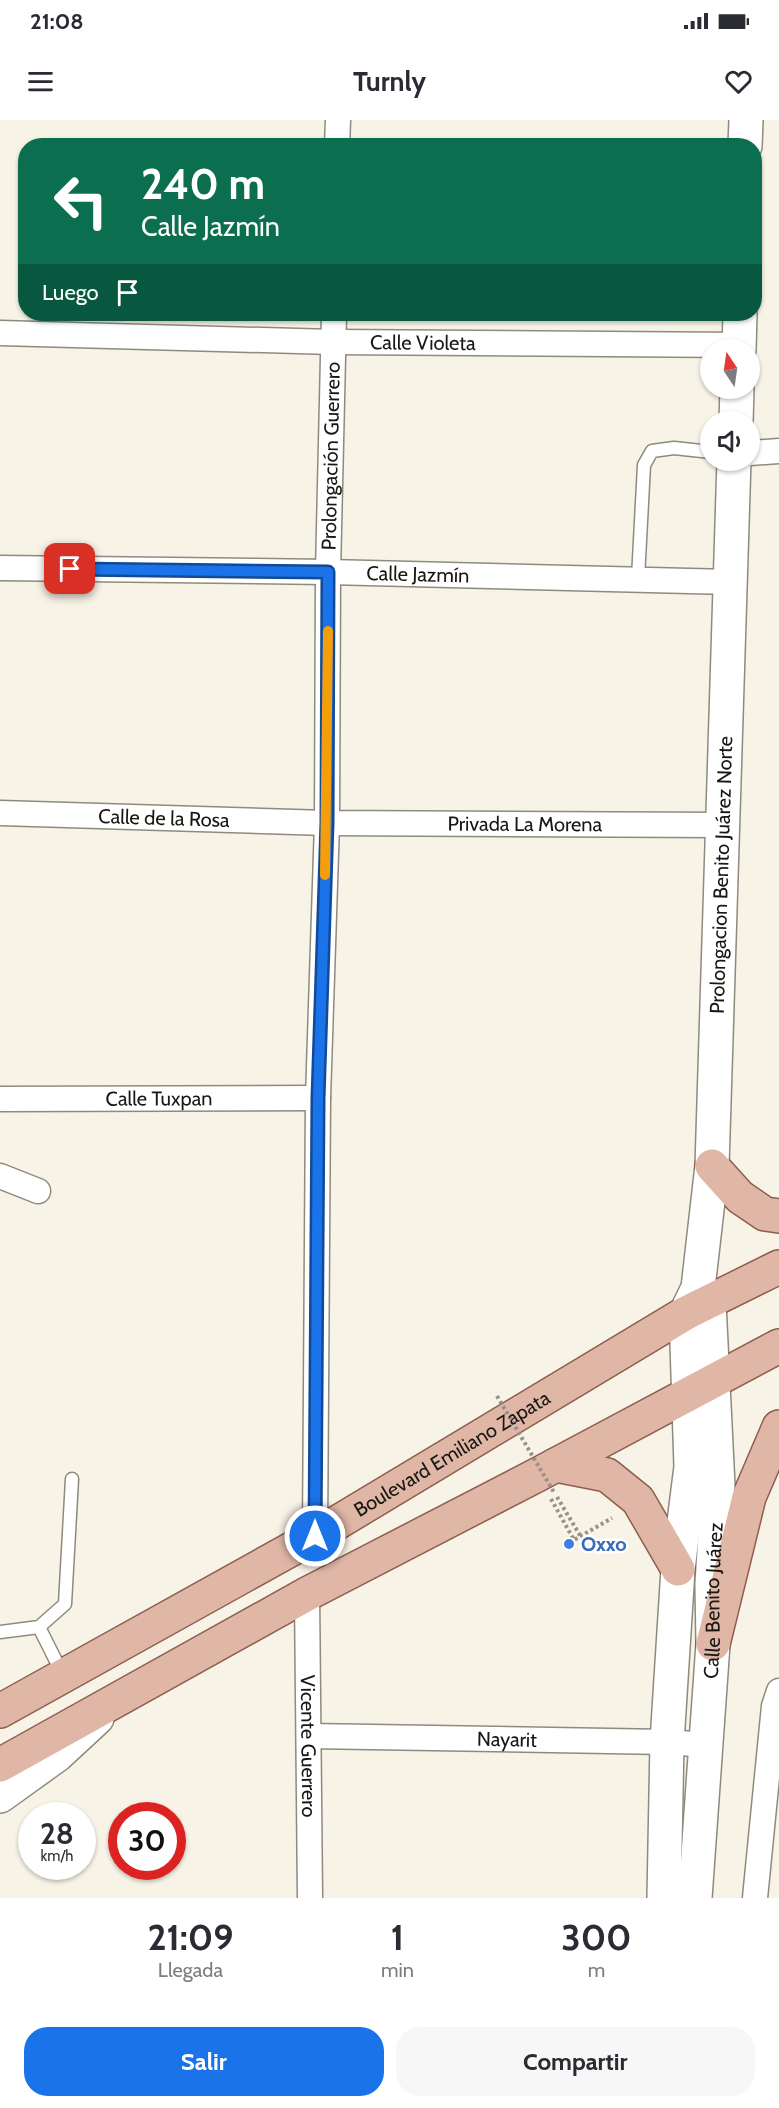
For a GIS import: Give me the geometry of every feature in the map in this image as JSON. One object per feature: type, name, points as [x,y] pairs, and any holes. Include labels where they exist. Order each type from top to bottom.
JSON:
[{"type":"main road","points":[[712,1166],[740,1197],[765,1214],[779,1216]]},
{"type":"main road","name":"Boulevard Emiliano Zapata","points":[[0,1711],[315,1536],[698,1301],[779,1267]]},
{"type":"main road","points":[[0,1765],[307,1594],[549,1478],[702,1387],[779,1346]]},
{"type":"main road","points":[[713,1644],[749,1497],[779,1427]]},
{"type":"main road","points":[[549,1478],[606,1475],[640,1502],[678,1569]]},
{"type":"street","points":[[338,120],[338,138]]},
{"type":"street","points":[[745,138],[746,120]]},
{"type":"street","name":"Prolongación Guerrero","points":[[315,1536],[318,1098],[327,823],[328,572],[334,321]]},
{"type":"street","points":[[739,339],[740,321]]},
{"type":"street","name":"Calle Violeta","points":[[0,333],[333,342],[700,347]]},
{"type":"street","points":[[760,452],[779,451]]},
{"type":"street","name":"Prolongacion Benito Juárez Norte","points":[[698,1301],[712,1166],[734,471]]},
{"type":"street","name":"Calle Jazmín","points":[[0,568],[328,572],[730,582]]},
{"type":"street","name":"Calle de la Rosa","points":[[0,813],[327,823]]},
{"type":"street","name":"Privada La Morena","points":[[327,823],[722,825]]},
{"type":"street","name":"Calle Tuxpan","points":[[0,1099],[318,1098]]},
{"type":"street","points":[[0,1176],[38,1191]]},
{"type":"street","name":"Calle Benito Juárez","points":[[695,1898],[713,1644],[712,1584],[718,1486],[702,1387],[698,1301]]},
{"type":"street","name":"Calle Benito Juárez","points":[[663,1898],[667,1742],[678,1569],[702,1387]]},
{"type":"street","name":"Vicente Guerrero","points":[[307,1594],[310,1898]]},
{"type":"street","points":[[0,1796],[57,1755],[117,1700]]},
{"type":"street","points":[[755,1898],[777,1701]]},
{"type":"street","name":"Nayarit","points":[[309,1736],[667,1742],[706,1745]]},
{"type":"lane","points":[[638,578],[644,465],[652,451],[674,448],[700,451]]},
{"type":"lane","points":[[0,1632],[39,1627],[65,1604],[72,1479]]},
{"type":"lane","points":[[39,1627],[63,1676]]},
{"type":"path","points":[[497,1396],[549,1478],[581,1537]]},
{"type":"path","points":[[549,1478],[574,1540],[640,1502]]},
{"type":"slow traffic","points":[[325,875],[328,631]]},
{"type":"place","name":"Oxxo","points":[[569,1544]]},
{"type":"route","points":[[70,569],[328,572],[327,823],[318,1098],[315,1536]]}]
